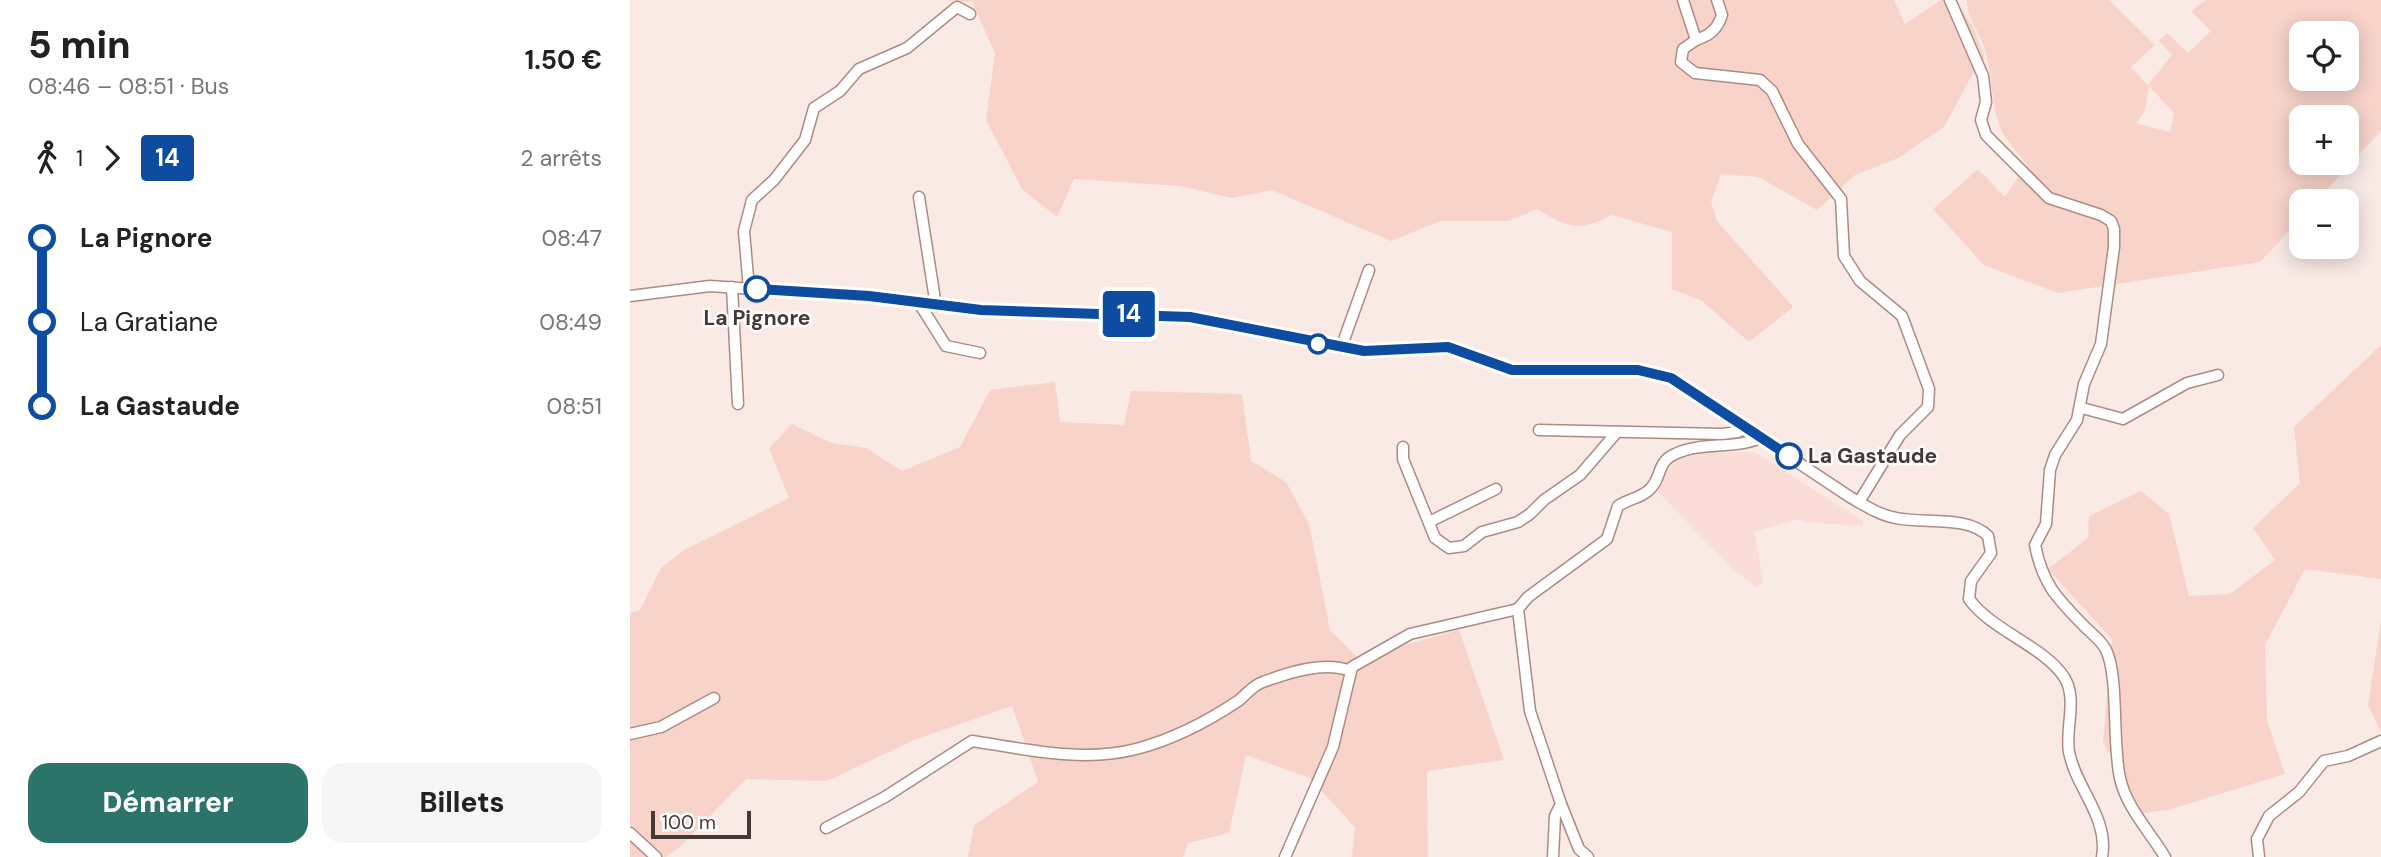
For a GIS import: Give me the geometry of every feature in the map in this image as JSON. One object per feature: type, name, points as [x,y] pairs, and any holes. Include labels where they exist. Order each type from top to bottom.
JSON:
[{"type":"street","points":[[1683,0],[1696,40]]},
{"type":"street","points":[[1717,0],[1722,15],[1714,32],[1696,40],[1680,54],[1681,62],[1695,73],[1760,80],[1772,91],[1811,164],[1833,186],[1841,199],[1843,256],[1860,281],[1902,316],[1928,389],[1928,407],[1900,435],[1859,502]]},
{"type":"street","points":[[1950,0],[1983,76],[1986,102],[1981,120],[1986,135],[2049,198],[2101,215],[2111,221],[2114,229],[2106,319],[2101,344],[2084,384],[2082,408],[2055,455],[2050,470],[2046,524],[2035,545],[2040,567],[2054,594],[2105,647],[2111,663],[2120,781],[2145,829],[2165,857]]},
{"type":"street","points":[[749,289],[744,231],[752,200],[774,180],[805,140],[814,108],[840,91],[859,69],[907,48],[945,14],[957,7],[970,14]]},
{"type":"street","points":[[919,197],[936,306]]},
{"type":"street","points":[[1342,348],[1369,270]]},
{"type":"street","points":[[732,287],[738,404]]},
{"type":"street","points":[[630,296],[685,288],[732,287],[869,296],[936,306],[1190,317],[1364,351],[1448,347],[1512,370],[1655,373],[1679,382],[1859,502],[1895,518],[1974,526],[1988,536],[1991,553],[1971,581],[1969,599],[2064,677],[2071,704],[2070,754],[2101,825],[2105,841],[2102,857]]},
{"type":"street","points":[[919,303],[946,346],[980,354]]},
{"type":"street","points":[[2082,408],[2123,418],[2188,383],[2218,375]]},
{"type":"street","points":[[1722,434],[1733,419]]},
{"type":"street","points":[[1539,430],[1722,434],[1738,432],[1745,427]]},
{"type":"street","points":[[1403,447],[1403,459],[1435,538],[1449,548],[1464,546],[1494,527],[1518,522],[1580,475],[1617,432]]},
{"type":"street","points":[[1285,857],[1333,747],[1351,671],[1356,663],[1381,653],[1410,634],[1518,609],[1528,597],[1607,539],[1618,506],[1653,486],[1663,461],[1676,453],[1703,446],[1744,445],[1760,438]]},
{"type":"street","points":[[1429,522],[1496,489]]},
{"type":"street","points":[[1518,609],[1530,711],[1577,853],[1588,857]]},
{"type":"street","points":[[826,828],[885,797],[972,741],[1062,754],[1093,755],[1137,749],[1200,722],[1236,702],[1262,682],[1325,665],[1351,671]]},
{"type":"street","points":[[630,734],[661,727],[713,698]]},
{"type":"street","points":[[2259,857],[2257,839],[2269,816],[2298,792],[2324,761],[2348,755],[2381,741]]},
{"type":"street","points":[[1553,857],[1555,816],[1561,804]]},
{"type":"street","points":[[630,833],[656,857]]},
{"type":"shaded area","points":[[945,0],[1894,0],[1905,24],[1941,0],[1956,0],[1974,29],[1985,58],[1977,66],[1944,127],[1898,158],[1855,175],[1817,210],[1758,177],[1721,174],[1711,202],[1717,221],[1793,307],[1749,342],[1702,301],[1672,289],[1672,232],[1612,215],[1590,224],[1574,226],[1537,209],[1508,221],[1440,221],[1391,241],[1272,190],[1232,198],[1180,186],[1074,179],[1057,217],[1022,189],[986,120],[995,53],[972,2]]},
{"type":"shaded area","points":[[1967,0],[2109,0],[2155,45],[2131,67],[2148,85],[2172,55],[2159,41],[2167,33],[2188,53],[2211,31],[2191,11],[2206,0],[2381,0],[2381,131],[2359,155],[2359,105],[2289,105],[2289,175],[2340,175],[2327,189],[2289,189],[2289,231],[2260,262],[2058,293],[1984,265],[1933,209],[1978,169],[2005,197],[2027,165],[2006,139],[2000,126],[1985,50],[1971,19]],"holes":[[[2149,86],[2174,113],[2170,132],[2136,123],[2145,110]]]},
{"type":"shaded area","points":[[2381,345],[2381,579],[2305,569],[2265,645],[2267,720],[2285,774],[2168,810],[2143,813],[2103,742],[2112,639],[2048,569],[2088,538],[2089,516],[2141,491],[2169,514],[2189,596],[2230,594],[2275,560],[2253,528],[2300,483],[2294,427]]},
{"type":"shaded area","points":[[1055,382],[1060,422],[1124,425],[1131,391],[1242,394],[1251,461],[1286,482],[1309,524],[1330,630],[1358,658],[1459,630],[1504,760],[1427,771],[1428,857],[1352,857],[1355,828],[1310,778],[1246,755],[1229,833],[1188,843],[1183,857],[968,857],[974,825],[1038,782],[1012,706],[914,740],[827,781],[746,779],[681,846],[666,857],[630,857],[630,613],[640,610],[661,568],[686,549],[789,498],[769,448],[792,424],[831,443],[866,448],[902,471],[960,447],[990,390]]},
{"type":"shaded area","points":[[1755,452],[1863,521],[1863,526],[1804,522],[1799,519],[1754,532],[1764,583],[1756,587],[1734,570],[1658,492],[1668,468],[1688,454]]},
{"type":"shaded area","points":[[2381,621],[2381,732],[2368,705]]},
{"type":"bus line","name":"14","points":[[757,289],[869,296],[981,310],[1190,317],[1245,330],[1364,351],[1448,347],[1460,349],[1496,366],[1512,370],[1638,370],[1671,378],[1687,387],[1789,456]]},
{"type":"place","name":"La Pignore","points":[[757,289]]},
{"type":"place","name":"La Gastaude","points":[[1789,456]]}]
